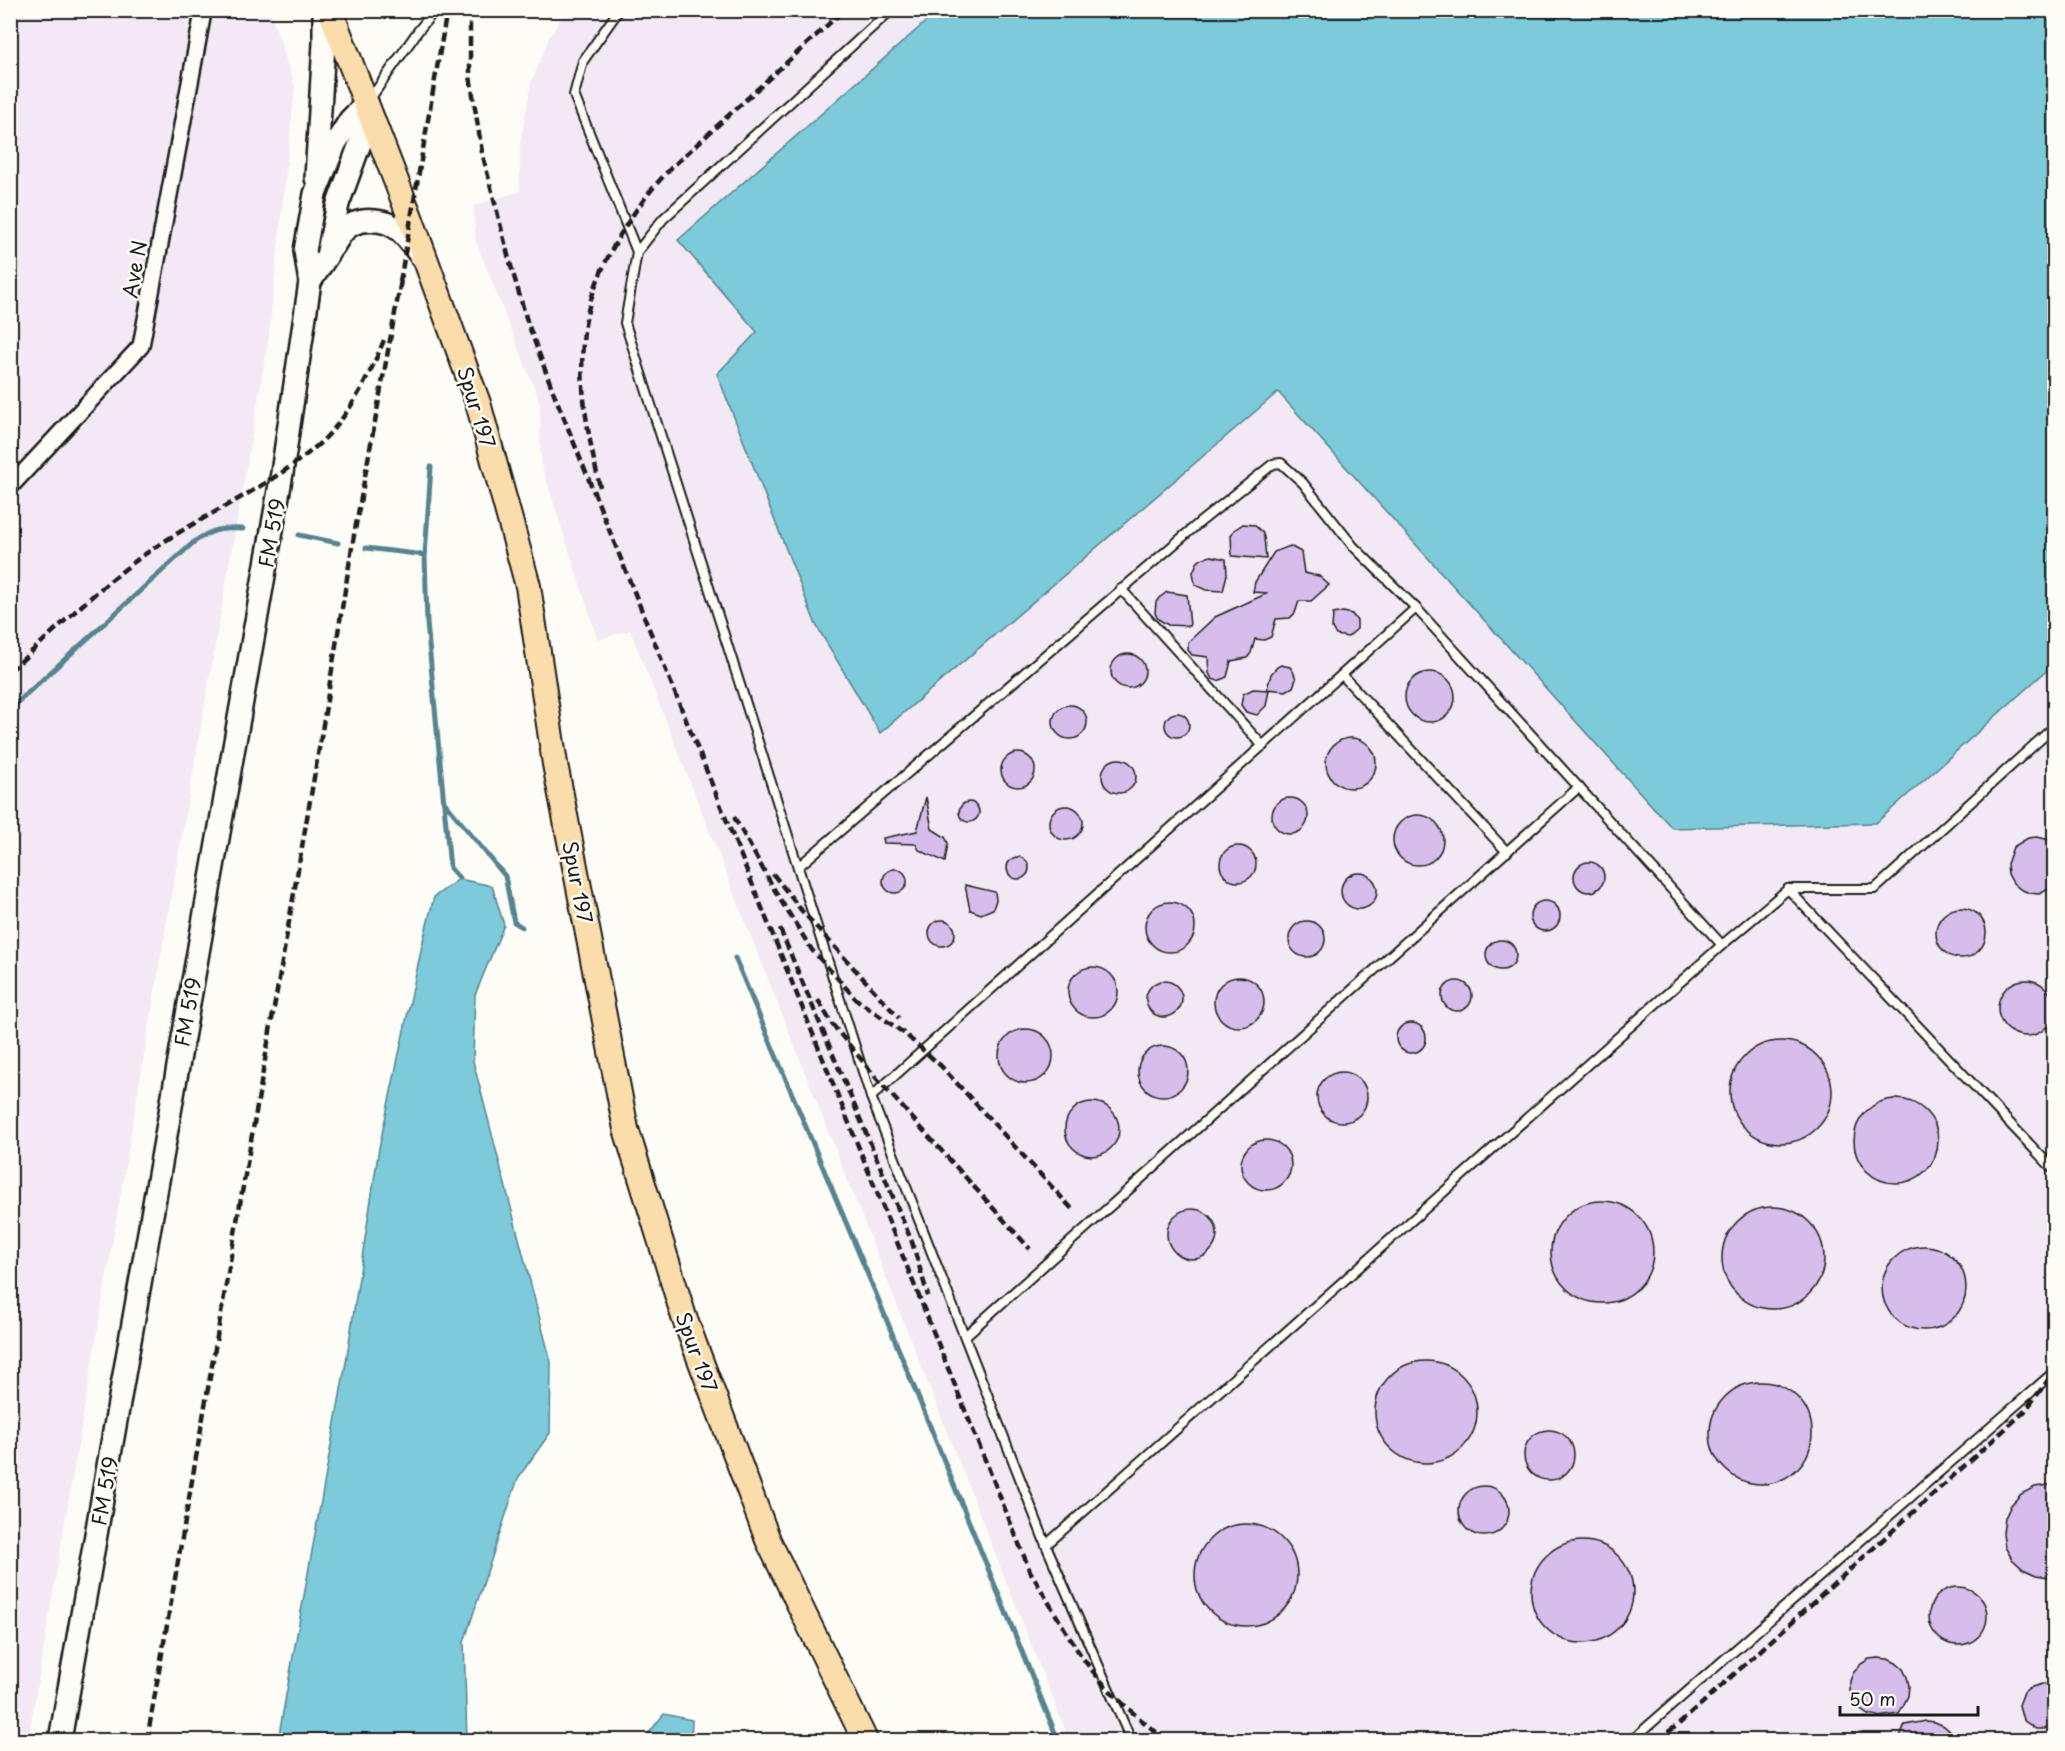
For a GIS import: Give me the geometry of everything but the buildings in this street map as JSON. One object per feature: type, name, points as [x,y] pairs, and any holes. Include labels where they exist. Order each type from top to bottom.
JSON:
[{"type":"main road","points":[[315,194],[324,10]]},
{"type":"main road","name":"Spur 197","points":[[330,10],[428,264],[478,403],[528,586],[555,764],[626,1129],[684,1317],[768,1540],[866,1740]]},
{"type":"main road","name":"FM 519","points":[[60,1740],[280,485],[310,282],[305,251],[315,194],[335,144],[350,120],[367,103]]},
{"type":"main road","name":"FM 519","points":[[310,282],[327,256],[338,204],[362,138],[367,103]]},
{"type":"main road","points":[[327,256],[342,232],[353,223],[372,220],[400,231],[428,264]]},
{"type":"street","name":"Ave N","points":[[10,487],[141,346],[202,18],[200,10]]},
{"type":"lane","points":[[367,103],[435,10]]},
{"type":"lane","points":[[619,10],[583,61],[574,95],[637,252]]},
{"type":"lane","points":[[891,10],[663,219],[637,252],[625,323],[872,1097],[1047,1545],[1131,1740]]},
{"type":"lane","points":[[798,867],[1121,589],[1245,486],[1273,464],[1281,463],[1303,483],[1353,546],[1416,608],[1722,945]]},
{"type":"lane","points":[[1121,589],[1263,746]]},
{"type":"lane","points":[[872,1097],[1416,608]]},
{"type":"lane","points":[[1342,675],[1507,852]]},
{"type":"lane","points":[[1047,1545],[1722,945],[1788,889],[1875,889],[2055,727]]},
{"type":"lane","points":[[965,1336],[1579,787]]},
{"type":"lane","points":[[1788,889],[2055,1170]]},
{"type":"lane","points":[[1632,1740],[2055,1372]]},
{"type":"shaded area","points":[[11,11],[270,11],[295,87],[268,342],[28,1740],[11,1740]]},
{"type":"shaded area","points":[[565,11],[938,11],[678,240],[758,332],[880,732],[1278,392],[1672,828],[1876,823],[2054,664],[2054,1740],[1069,1740],[630,630],[598,640],[541,464],[540,402],[475,239],[474,206],[520,191],[520,144],[531,84],[549,38]]},
{"type":"water","points":[[938,11],[2054,11],[2054,664],[1876,823],[1672,828],[1278,392],[880,733],[816,625],[717,374],[757,332],[678,240]]},
{"type":"water","points":[[459,879],[492,886],[504,925],[475,995],[473,1061],[551,1362],[550,1433],[518,1478],[464,1642],[467,1740],[278,1740],[346,1362],[379,1148],[434,897]]},
{"type":"water","points":[[664,1714],[692,1720],[691,1740],[643,1740]]},
{"type":"waterway","points":[[431,467],[425,555],[427,623],[450,868],[459,878]]},
{"type":"waterway","points":[[10,709],[194,542],[217,530],[243,529]]},
{"type":"waterway","points":[[299,535],[338,543]]},
{"type":"waterway","points":[[366,548],[425,555]]},
{"type":"waterway","points":[[445,803],[505,876],[514,922],[522,927]]},
{"type":"waterway","points":[[735,958],[876,1294],[1058,1740]]},
{"type":"railway","points":[[400,282],[447,10]]},
{"type":"railway","points":[[470,10],[470,76],[482,152],[527,321],[553,391],[1030,1571],[1087,1664],[1130,1711],[1167,1740]]},
{"type":"railway","points":[[600,487],[585,410],[582,352],[588,310],[604,265],[628,223],[656,184],[671,168],[844,10]]},
{"type":"railway","points":[[147,1740],[353,541],[402,275]]},
{"type":"railway","points":[[10,671],[91,598],[141,557],[277,476],[319,444],[349,409],[372,368],[384,340]]},
{"type":"railway","points":[[734,817],[778,896],[812,950],[856,999],[905,1034],[941,1066],[1074,1211]]},
{"type":"railway","points":[[773,874],[802,911],[899,1018]]},
{"type":"railway","points":[[780,929],[912,1242],[928,1296]]},
{"type":"railway","points":[[818,1000],[832,1024],[878,1080],[1030,1249]]},
{"type":"railway","points":[[1657,1740],[1678,1725],[2025,1411],[2054,1372]]}]
